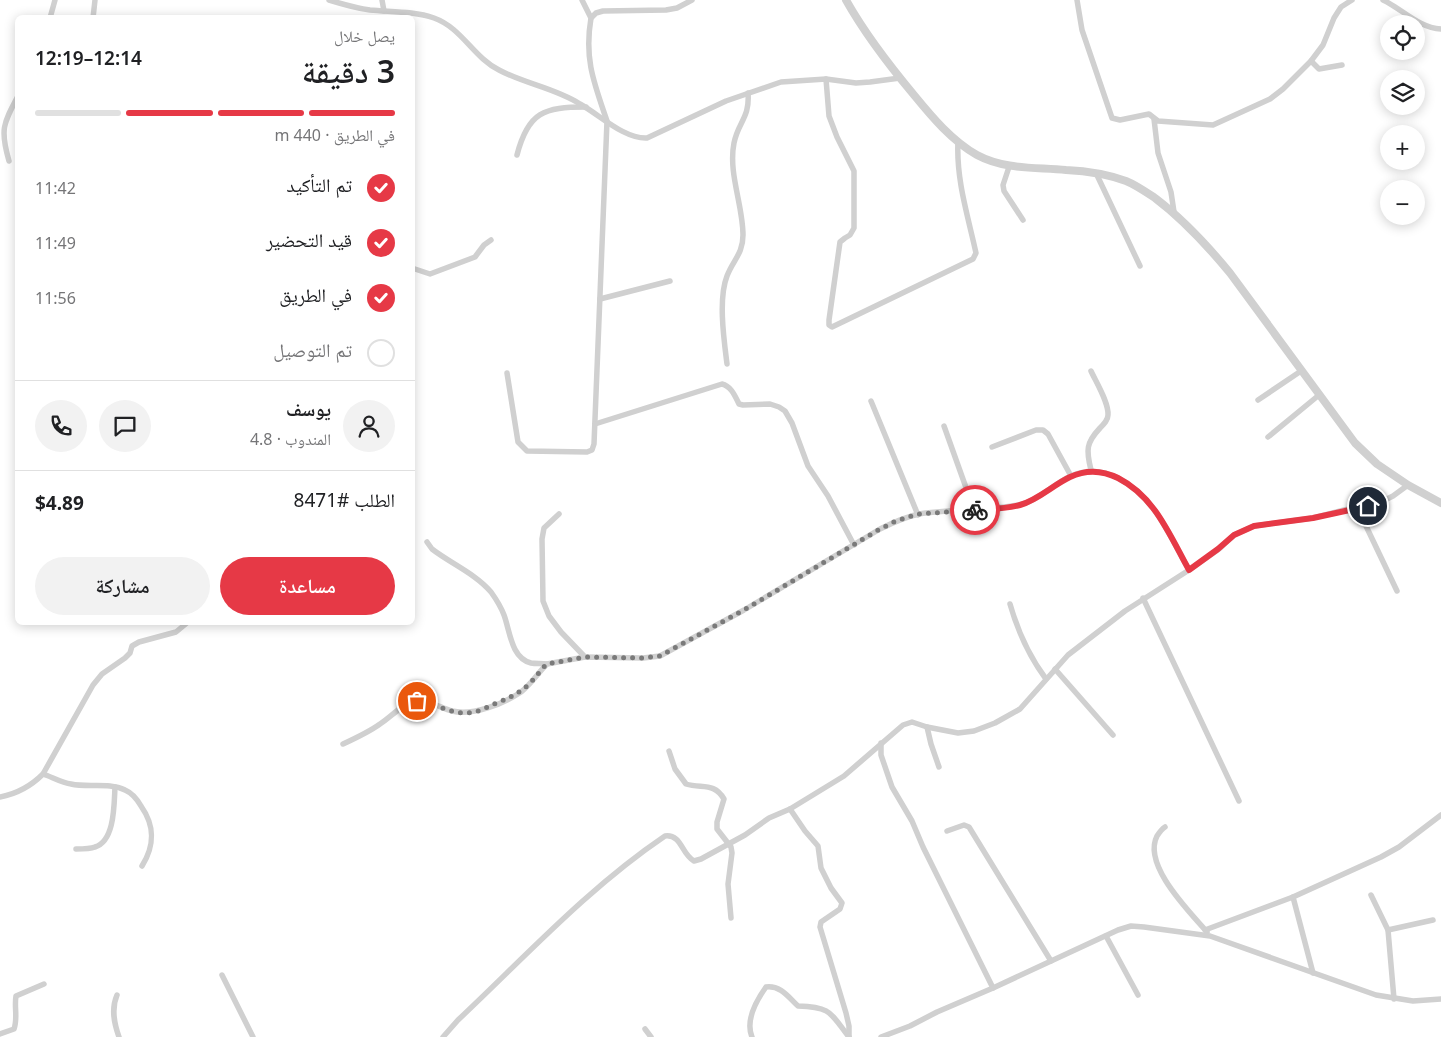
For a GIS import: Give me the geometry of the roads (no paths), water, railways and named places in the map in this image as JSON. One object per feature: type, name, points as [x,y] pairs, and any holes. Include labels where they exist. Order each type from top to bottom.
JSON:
[{"type":"street","points":[[51,15],[55,0]]},
{"type":"street","points":[[93,15],[95,0]]},
{"type":"street","points":[[329,0],[368,10],[384,11],[394,15]]},
{"type":"street","points":[[382,0],[384,11]]},
{"type":"street","points":[[507,373],[518,442],[527,451],[588,452],[592,450],[595,424],[607,121],[591,74],[589,57],[591,18],[582,0]]},
{"type":"street","points":[[591,18],[596,13],[603,11],[671,10],[692,0]]},
{"type":"street","points":[[846,0],[858,22],[900,78],[944,129],[977,155],[1009,167],[1096,173],[1126,181],[1146,192],[1174,212],[1210,248],[1355,442],[1377,464],[1408,485],[1441,503]]},
{"type":"street","points":[[1077,0],[1082,30],[1110,117],[1120,120],[1149,114],[1154,119],[1178,124],[1213,125],[1270,99],[1283,89],[1311,61],[1322,45],[1341,7],[1352,0]]},
{"type":"street","points":[[1385,0],[1423,24],[1433,28],[1441,28]]},
{"type":"street","points":[[415,17],[434,18],[448,25],[460,34],[480,57],[498,70],[556,91],[586,107],[628,135],[639,138],[647,138],[748,93],[781,82],[826,79],[856,82],[900,78]]},
{"type":"street","points":[[1311,61],[1319,69],[1342,65]]},
{"type":"street","points":[[826,79],[829,116],[837,138],[854,171],[854,228],[850,235],[840,242],[829,320],[829,325],[832,327],[973,259],[976,253],[962,197],[957,159],[958,141]]},
{"type":"street","points":[[727,364],[723,324],[724,289],[727,276],[741,251],[743,234],[733,159],[734,143],[747,114],[749,104],[748,93]]},
{"type":"street","points":[[9,161],[2,131],[6,118],[15,102]]},
{"type":"street","points":[[517,155],[527,126],[535,118],[546,111],[565,107],[586,107]]},
{"type":"street","points":[[1154,119],[1158,153],[1171,192],[1174,212]]},
{"type":"street","points":[[1009,167],[1003,185],[1004,191],[1024,220]]},
{"type":"street","points":[[1096,173],[1140,266]]},
{"type":"street","points":[[415,269],[430,274],[475,257],[484,245],[491,240]]},
{"type":"street","points":[[600,299],[670,281]]},
{"type":"street","points":[[1090,470],[1088,445],[1090,439],[1105,423],[1108,416],[1107,406],[1091,371]]},
{"type":"street","points":[[1258,400],[1301,371]]},
{"type":"street","points":[[595,424],[722,384],[727,385],[739,404],[744,406],[770,404],[779,406],[785,411],[792,423],[808,466],[828,496],[854,545]]},
{"type":"street","points":[[1268,437],[1319,395]]},
{"type":"street","points":[[871,401],[918,514]]},
{"type":"street","points":[[944,426],[974,510]]},
{"type":"street","points":[[992,447],[1036,430],[1043,430],[1048,434],[1071,476]]},
{"type":"street","points":[[427,542],[432,549],[476,578],[490,591],[498,602],[504,616],[510,640],[523,659],[532,663],[547,664],[585,657],[643,658],[660,656],[744,610],[888,525],[918,514],[1020,505],[1071,476],[1090,470],[1108,473],[1142,493],[1152,505],[1189,570]]},
{"type":"street","points":[[443,1037],[458,1020],[560,921],[628,862],[665,836],[672,835],[678,840],[689,858],[694,861],[728,844],[769,818],[790,809],[844,776],[903,725],[912,722],[958,733],[974,731],[995,723],[1020,709],[1068,655],[1143,598],[1189,570],[1234,535],[1254,526],[1313,518],[1378,504],[1408,485]]},
{"type":"street","points":[[1357,507],[1397,590]]},
{"type":"street","points":[[559,514],[544,528],[543,601],[549,616],[561,632],[585,657]]},
{"type":"street","points":[[1143,598],[1239,801]]},
{"type":"street","points":[[1010,604],[1017,630],[1033,661],[1046,679]]},
{"type":"street","points":[[0,797],[35,782],[42,774],[93,685],[102,674],[130,653],[132,646],[139,642],[176,632],[184,625]]},
{"type":"street","points":[[343,744],[380,725],[408,704],[417,701],[427,702],[452,711],[466,713],[478,711],[521,692],[547,664]]},
{"type":"street","points":[[1055,669],[1113,735]]},
{"type":"street","points":[[927,727],[939,767]]},
{"type":"street","points":[[881,743],[881,755],[892,788],[912,821],[993,988]]},
{"type":"street","points":[[669,751],[675,769],[686,784],[704,785],[715,789],[724,800],[717,822],[717,829],[731,847],[732,853],[728,884],[730,918]]},
{"type":"street","points":[[42,774],[70,784],[125,789],[136,797],[146,813],[152,829],[152,843],[148,856],[142,866]]},
{"type":"street","points":[[76,850],[94,848],[102,844],[107,837],[110,830],[115,787]]},
{"type":"street","points":[[790,809],[805,832],[818,846],[821,868],[842,903],[840,909],[821,922],[820,927],[846,1013],[849,1037]]},
{"type":"street","points":[[1205,930],[1293,897],[1399,847],[1441,815]]},
{"type":"street","points":[[948,831],[964,824],[969,828],[1051,961]]},
{"type":"street","points":[[1165,826],[1157,836],[1155,847],[1160,868],[1169,886],[1210,936]]},
{"type":"street","points":[[1371,895],[1388,930],[1394,999]]},
{"type":"street","points":[[1293,897],[1313,973]]},
{"type":"street","points":[[1388,930],[1432,920]]},
{"type":"street","points":[[881,1037],[910,1026],[1118,930],[1131,926],[1210,936],[1356,989],[1394,999],[1413,1001],[1441,999]]},
{"type":"street","points":[[1106,936],[1138,995]]},
{"type":"street","points":[[222,974],[253,1037]]},
{"type":"street","points":[[0,1034],[14,1029],[16,1023],[16,996],[44,984]]},
{"type":"street","points":[[752,1037],[749,1024],[759,999],[766,987],[770,986],[784,992],[798,1006],[813,1006],[830,1012],[849,1037]]},
{"type":"street","points":[[117,995],[114,1001],[113,1013],[120,1037]]},
{"type":"street","points":[[644,1029],[651,1037]]}]
